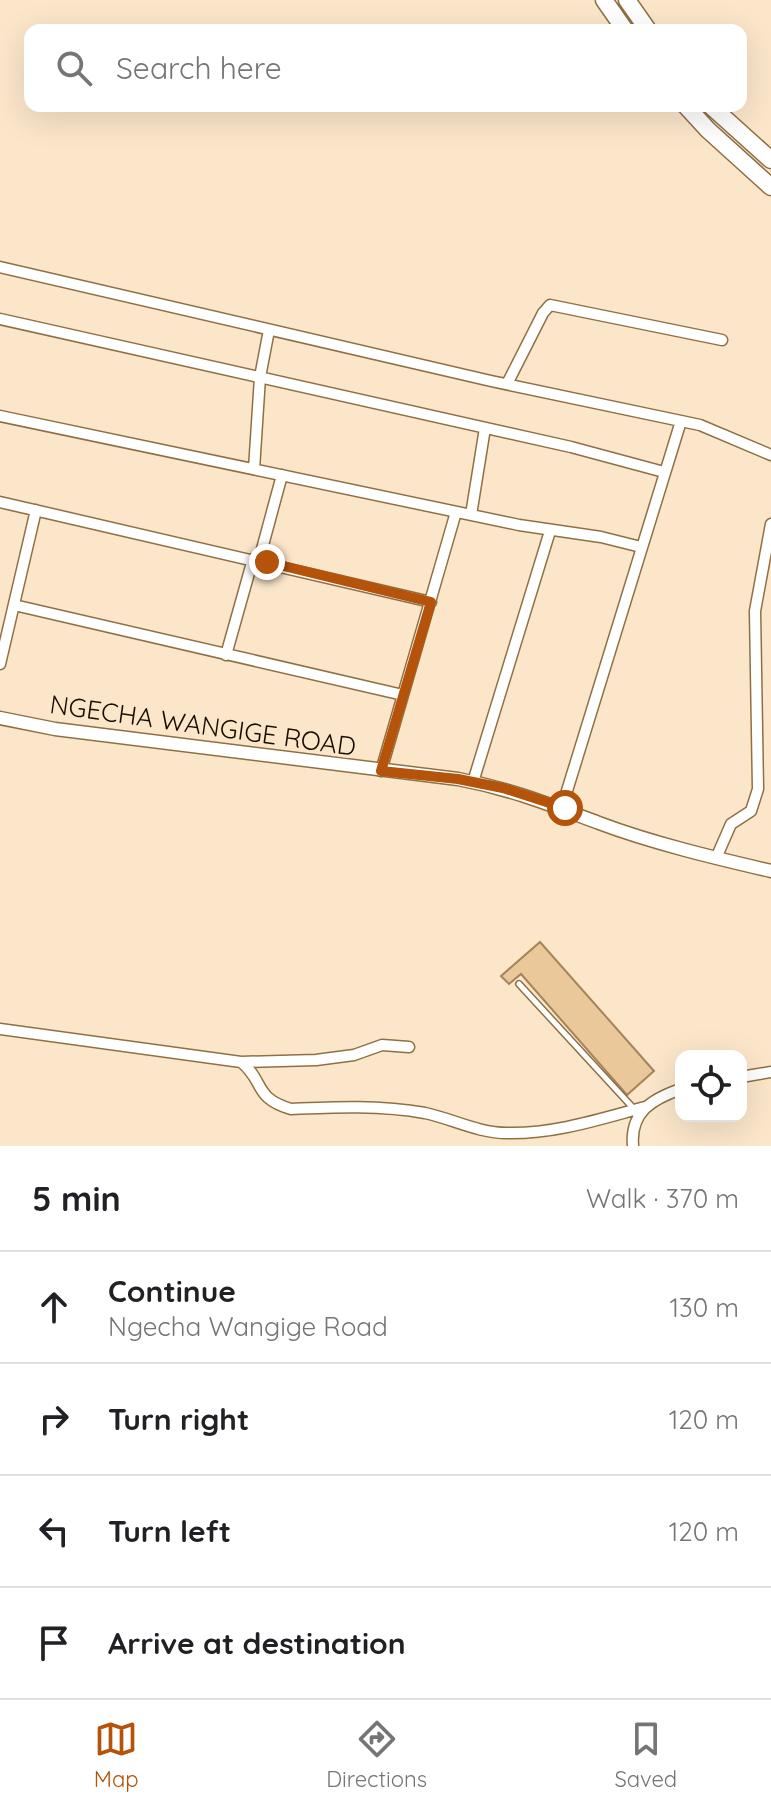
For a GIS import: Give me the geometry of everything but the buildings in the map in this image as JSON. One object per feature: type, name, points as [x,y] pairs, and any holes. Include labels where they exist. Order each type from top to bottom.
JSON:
[{"type":"main road","points":[[604,0],[621,24]]},
{"type":"main road","points":[[627,0],[644,24]]},
{"type":"main road","points":[[692,112],[771,187]]},
{"type":"main road","points":[[718,112],[771,160]]},
{"type":"street","points":[[0,267],[681,421],[721,432],[771,455]]},
{"type":"street","points":[[507,384],[550,305],[722,340]]},
{"type":"street","points":[[0,319],[485,428],[664,472]]},
{"type":"street","points":[[254,469],[260,377],[269,330]]},
{"type":"street","points":[[0,416],[456,512],[641,547]]},
{"type":"street","points":[[562,807],[681,421]]},
{"type":"street","points":[[471,515],[485,428]]},
{"type":"street","points":[[226,655],[282,475]]},
{"type":"street","points":[[0,502],[431,602]]},
{"type":"street","points":[[0,664],[36,510]]},
{"type":"street","points":[[381,771],[456,512]]},
{"type":"street","points":[[717,856],[731,824],[751,811],[758,789],[755,611],[771,524]]},
{"type":"street","points":[[473,782],[550,531]]},
{"type":"street","points":[[14,605],[403,695]]},
{"type":"street","name":"NGECHA WANGIGE ROAD","points":[[0,718],[55,729],[473,782],[515,791],[600,824],[771,871]]},
{"type":"street","points":[[0,1029],[241,1062],[316,1060],[354,1055],[382,1045],[409,1047]]},
{"type":"street","points":[[241,1062],[250,1069],[261,1092],[273,1104],[291,1109],[402,1109],[438,1116],[479,1131],[507,1133],[571,1127],[640,1108],[675,1091]]},
{"type":"street","points":[[747,1076],[771,1072]]},
{"type":"street","points":[[633,1146],[640,1108]]},
{"type":"lane","points":[[519,984],[640,1108]]},
{"type":"route","points":[[267,562],[431,602],[381,771],[458,779],[503,788],[565,808]]}]
